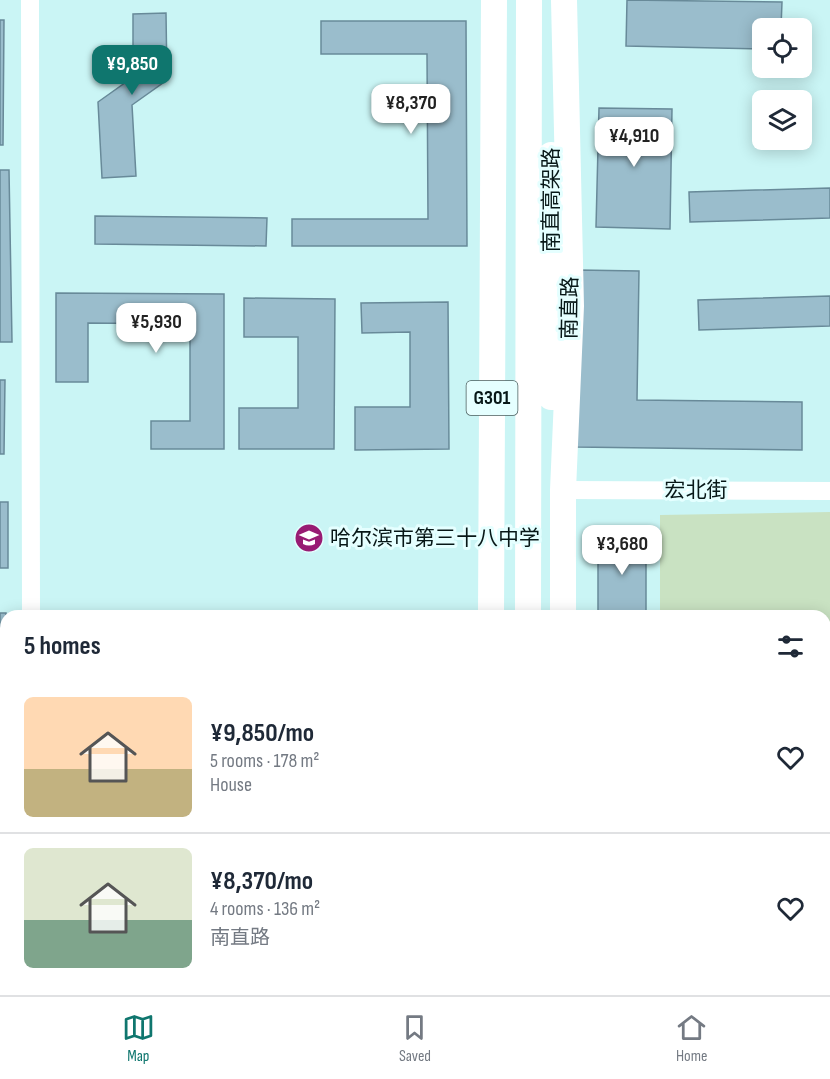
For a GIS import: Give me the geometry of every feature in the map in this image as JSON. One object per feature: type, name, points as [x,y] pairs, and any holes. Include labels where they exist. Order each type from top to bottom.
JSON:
[{"type":"highway","name":"G301","points":[[491,610],[494,0]]},
{"type":"highway","name":"南直高架路","points":[[528,610],[529,0]]},
{"type":"highway","name":"南直高架路","points":[[551,0],[551,610]]},
{"type":"highway","name":"南直路","points":[[563,610],[563,490],[571,306],[564,0]]},
{"type":"street","points":[[30,0],[31,610]]},
{"type":"street","name":"宏北街","points":[[563,490],[830,491]]},
{"type":"green space","points":[[830,512],[830,610],[660,610],[660,515]]},
{"type":"building","points":[[627,0],[782,2],[781,18],[752,18],[752,49],[626,46]]},
{"type":"building","points":[[166,13],[167,80],[132,105],[136,176],[102,178],[98,102],[133,77],[133,14]]},
{"type":"building","points":[[0,20],[4,20],[3,145],[0,145]]},
{"type":"building","points":[[321,21],[466,21],[467,246],[292,246],[292,219],[428,219],[427,54],[321,54]]},
{"type":"building","points":[[599,108],[672,109],[670,229],[596,227]]},
{"type":"building","points":[[0,170],[9,170],[12,342],[0,342]]},
{"type":"building","points":[[830,188],[830,218],[690,222],[689,192]]},
{"type":"building","points":[[95,216],[267,218],[266,246],[95,244]]},
{"type":"building","points":[[578,270],[639,271],[637,400],[802,402],[802,450],[576,447]]},
{"type":"building","points":[[56,293],[224,294],[224,449],[151,449],[151,421],[190,421],[190,324],[88,323],[88,382],[56,382]]},
{"type":"building","points":[[830,296],[830,326],[699,330],[698,300]]},
{"type":"building","points":[[244,298],[335,299],[334,449],[239,449],[239,408],[298,408],[298,337],[244,337]]},
{"type":"building","points":[[448,302],[449,449],[355,450],[355,407],[410,407],[410,332],[362,333],[361,303]]},
{"type":"building","points":[[0,380],[5,380],[4,454],[0,454]]},
{"type":"building","points":[[0,502],[8,502],[8,568],[0,568]]},
{"type":"building","points":[[598,537],[646,537],[646,610],[598,610]]},
{"type":"place","name":"哈尔滨市第三十八中学","points":[[309,538]]}]
